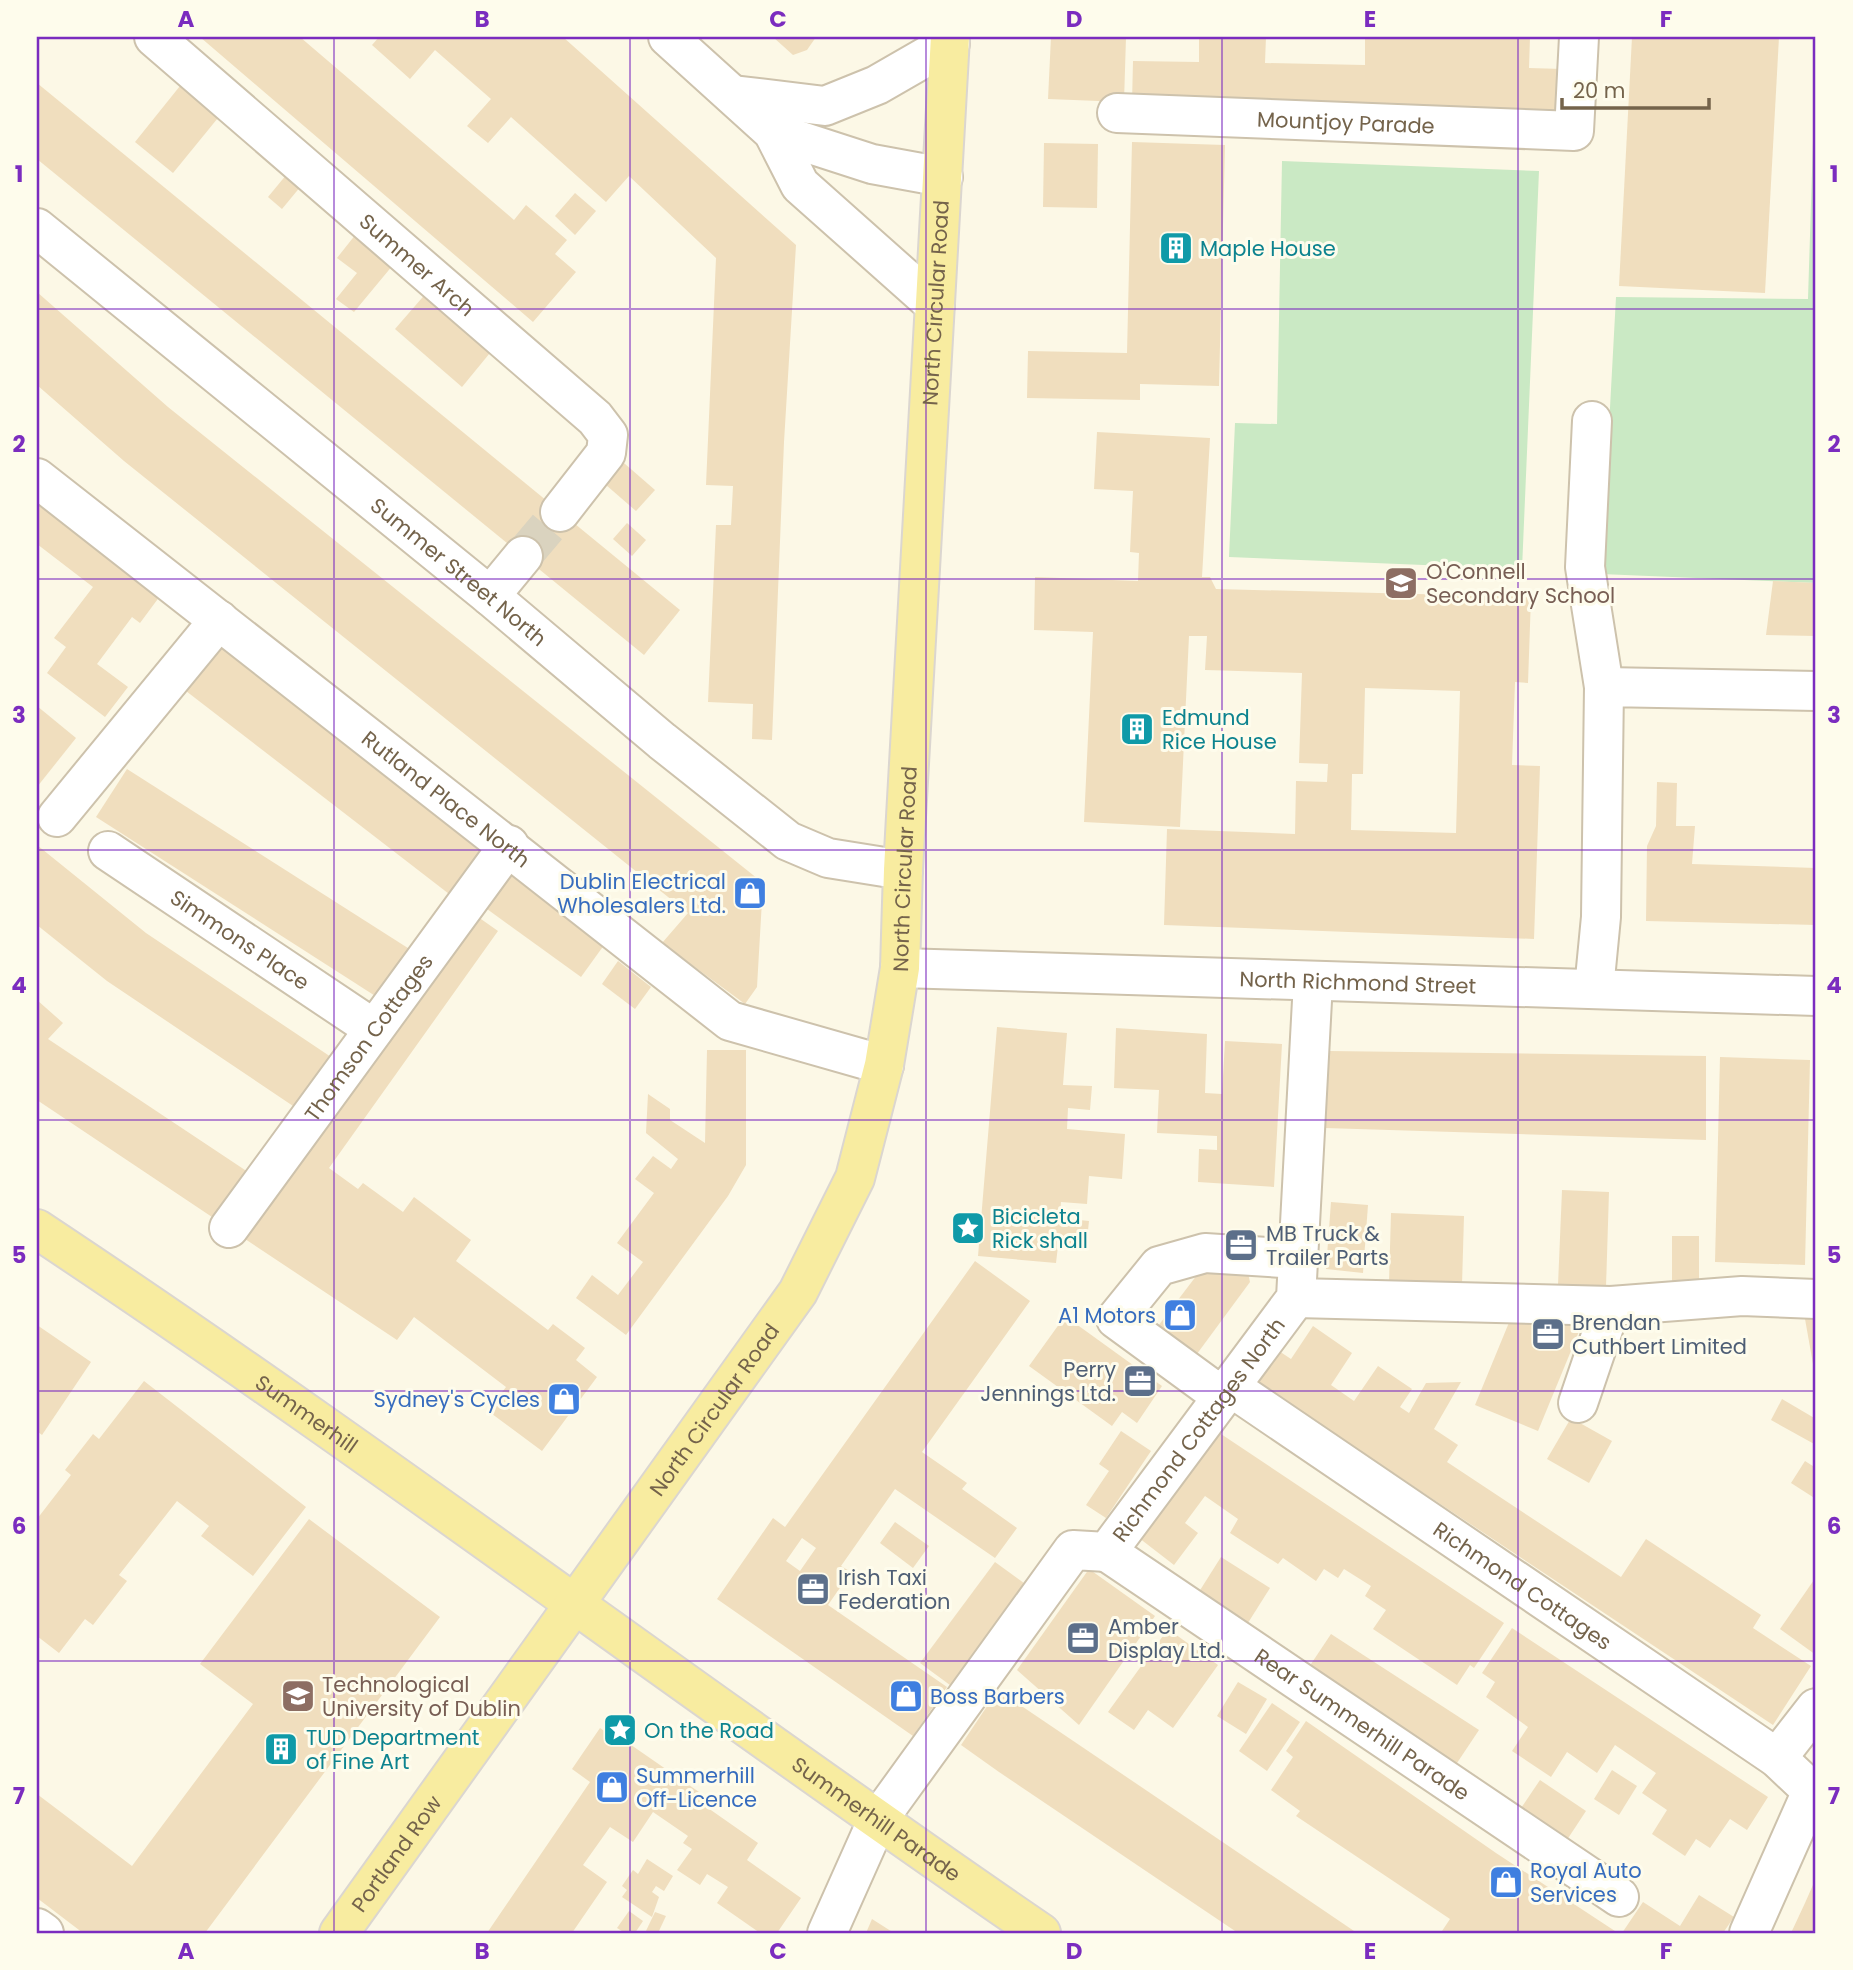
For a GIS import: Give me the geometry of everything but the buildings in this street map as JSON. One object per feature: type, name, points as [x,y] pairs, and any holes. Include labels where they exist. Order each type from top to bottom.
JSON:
[{"type":"main road","name":"North Circular Road","points":[[575,1604],[799,1292],[855,1178],[884,1065],[900,968],[903,870],[950,40]]},
{"type":"main road","name":"Summerhill","points":[[37,1229],[460,1519],[575,1604]]},
{"type":"main road","name":"Summerhill Parade","points":[[575,1604],[877,1821],[1041,1933]]},
{"type":"main road","name":"Portland Row","points":[[339,1933],[575,1604]]},
{"type":"street","name":"Summer Arch","points":[[154,37],[595,418],[608,435],[606,453],[560,512]]},
{"type":"street","points":[[668,37],[773,132],[800,185],[935,306]]},
{"type":"street","name":"Mountjoy Parade","points":[[1117,113],[1574,131],[1579,37]]},
{"type":"street","name":"North Circular Road","points":[[733,95],[825,106],[877,85],[950,40]]},
{"type":"street","points":[[773,132],[873,164],[943,177]]},
{"type":"street","name":"Summer Street North","points":[[37,228],[491,596],[662,741],[788,841],[828,858],[903,870]]},
{"type":"street","points":[[1592,421],[1586,567],[1604,687],[1601,917],[1594,989]]},
{"type":"street","name":"Rutland Place North","points":[[37,478],[509,845],[730,1021],[884,1065]]},
{"type":"street","points":[[491,596],[523,556]]},
{"type":"street","points":[[57,817],[219,620]]},
{"type":"street","points":[[1604,687],[1816,691]]},
{"type":"street","name":"Thomson Cottages","points":[[229,1228],[509,845]]},
{"type":"street","name":"Simmons Place","points":[[108,851],[374,1029]]},
{"type":"street","name":"North Richmond Street","points":[[900,968],[1816,996]]},
{"type":"street","name":"Richmond Cottages North","points":[[877,1821],[1073,1550],[1107,1552],[1296,1298],[1314,982]]},
{"type":"street","name":"Richmond Cottages","points":[[1298,1259],[1205,1253],[1159,1266],[1116,1318],[1777,1758],[1812,1791],[1749,1933]]},
{"type":"street","points":[[1296,1298],[1611,1306],[1742,1296],[1816,1299]]},
{"type":"street","points":[[1578,1403],[1611,1306]]},
{"type":"street","name":"Rear Summerhill Parade","points":[[1107,1552],[1619,1897]]},
{"type":"street","points":[[1777,1758],[1816,1708]]},
{"type":"street","points":[[827,1933],[877,1821]]},
{"type":"street","points":[[37,1928],[44,1933]]},
{"type":"green space","points":[[1816,44],[1816,583],[1601,574],[1616,297],[1808,299]]},
{"type":"green space","points":[[1282,161],[1539,171],[1522,569],[1229,557],[1235,423],[1277,424]]},
{"type":"tunnel","points":[[523,556],[560,512]]},
{"type":"place","name":"Maple House","points":[[1176,248]]},
{"type":"place","name":"O'Connell Secondary School","points":[[1401,583]]},
{"type":"place","name":"Edmund Rice House","points":[[1137,729]]},
{"type":"place","name":"Dublin Electrical Wholesalers Ltd.","points":[[750,893]]},
{"type":"place","name":"Bicicleta Rick shall","points":[[968,1228]]},
{"type":"place","name":"MB Truck & Trailer Parts","points":[[1241,1245]]},
{"type":"place","name":"A1 Motors","points":[[1180,1315]]},
{"type":"place","name":"Brendan Cuthbert Limited","points":[[1548,1334]]},
{"type":"place","name":"Perry Jennings Ltd.","points":[[1140,1381]]},
{"type":"place","name":"Sydney's Cycles","points":[[564,1399]]},
{"type":"place","name":"Irish Taxi Federation","points":[[813,1589]]},
{"type":"place","name":"Amber Display Ltd.","points":[[1083,1638]]},
{"type":"place","name":"Technological University of Dublin","points":[[298,1696]]},
{"type":"place","name":"Boss Barbers","points":[[906,1696]]},
{"type":"place","name":"On the Road","points":[[620,1730]]},
{"type":"place","name":"TUD Department of Fine Art","points":[[281,1749]]},
{"type":"place","name":"Summerhill Off-Licence","points":[[612,1787]]},
{"type":"place","name":"Royal Auto Services","points":[[1506,1882]]}]
